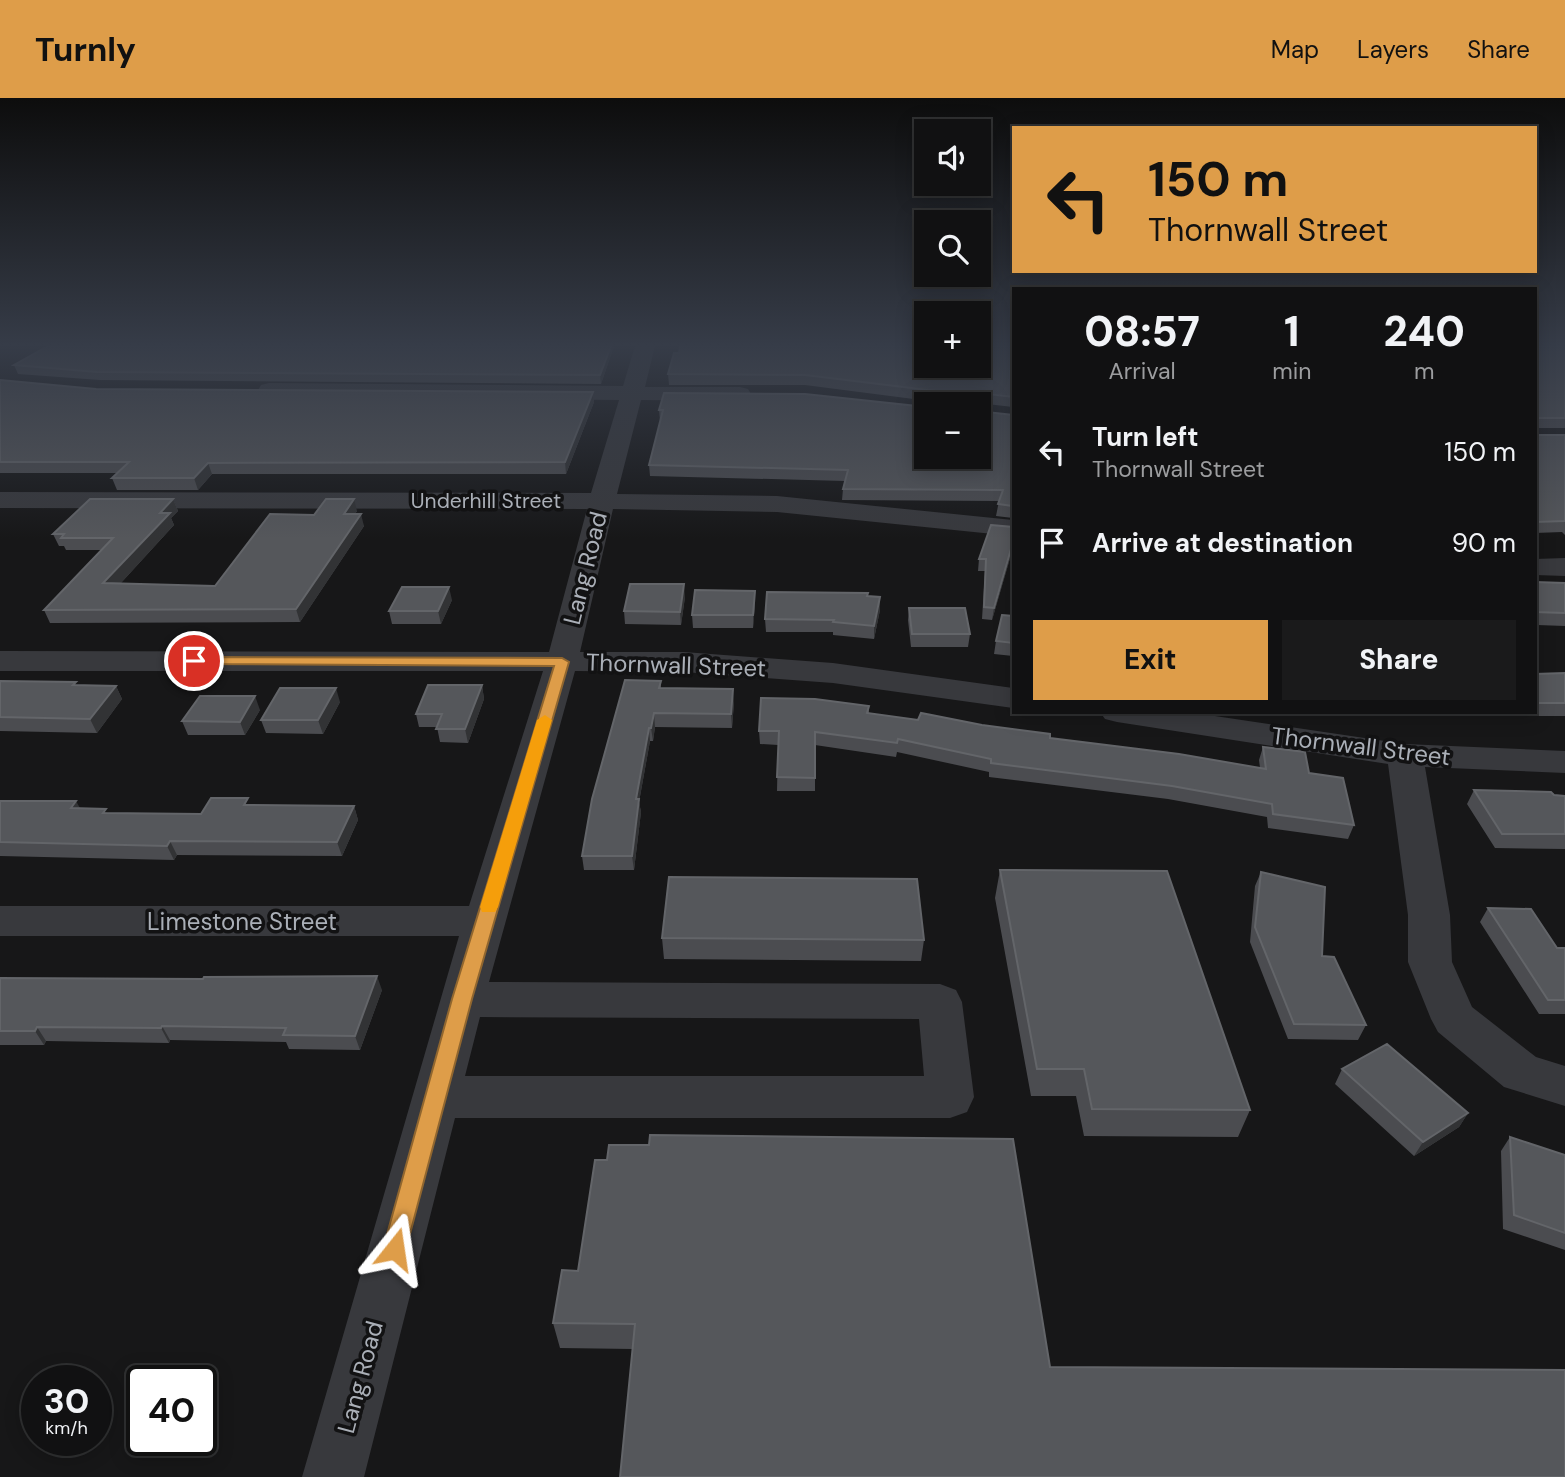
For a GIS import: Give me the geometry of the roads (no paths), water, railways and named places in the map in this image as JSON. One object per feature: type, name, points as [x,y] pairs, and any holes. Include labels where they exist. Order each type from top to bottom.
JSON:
[{"type":"street","name":"Lang Road","points":[[333,1477],[462,999],[562,662],[627,410]]},
{"type":"street","name":"Underhill Street","points":[[0,500],[777,504],[1012,528]]},
{"type":"street","points":[[1537,567],[1565,567]]},
{"type":"street","name":"Thornwall Street","points":[[0,661],[684,662],[833,673],[1012,698]]},
{"type":"street","name":"Thornwall Street","points":[[1130,714],[1405,755],[1565,762]]},
{"type":"street","points":[[1405,755],[1429,915],[1430,962],[1454,1019],[1521,1073],[1565,1086]]},
{"type":"street","name":"Limestone Street","points":[[0,921],[485,921]]},
{"type":"street","points":[[435,1097],[950,1097],[940,1002],[462,999]]}]
